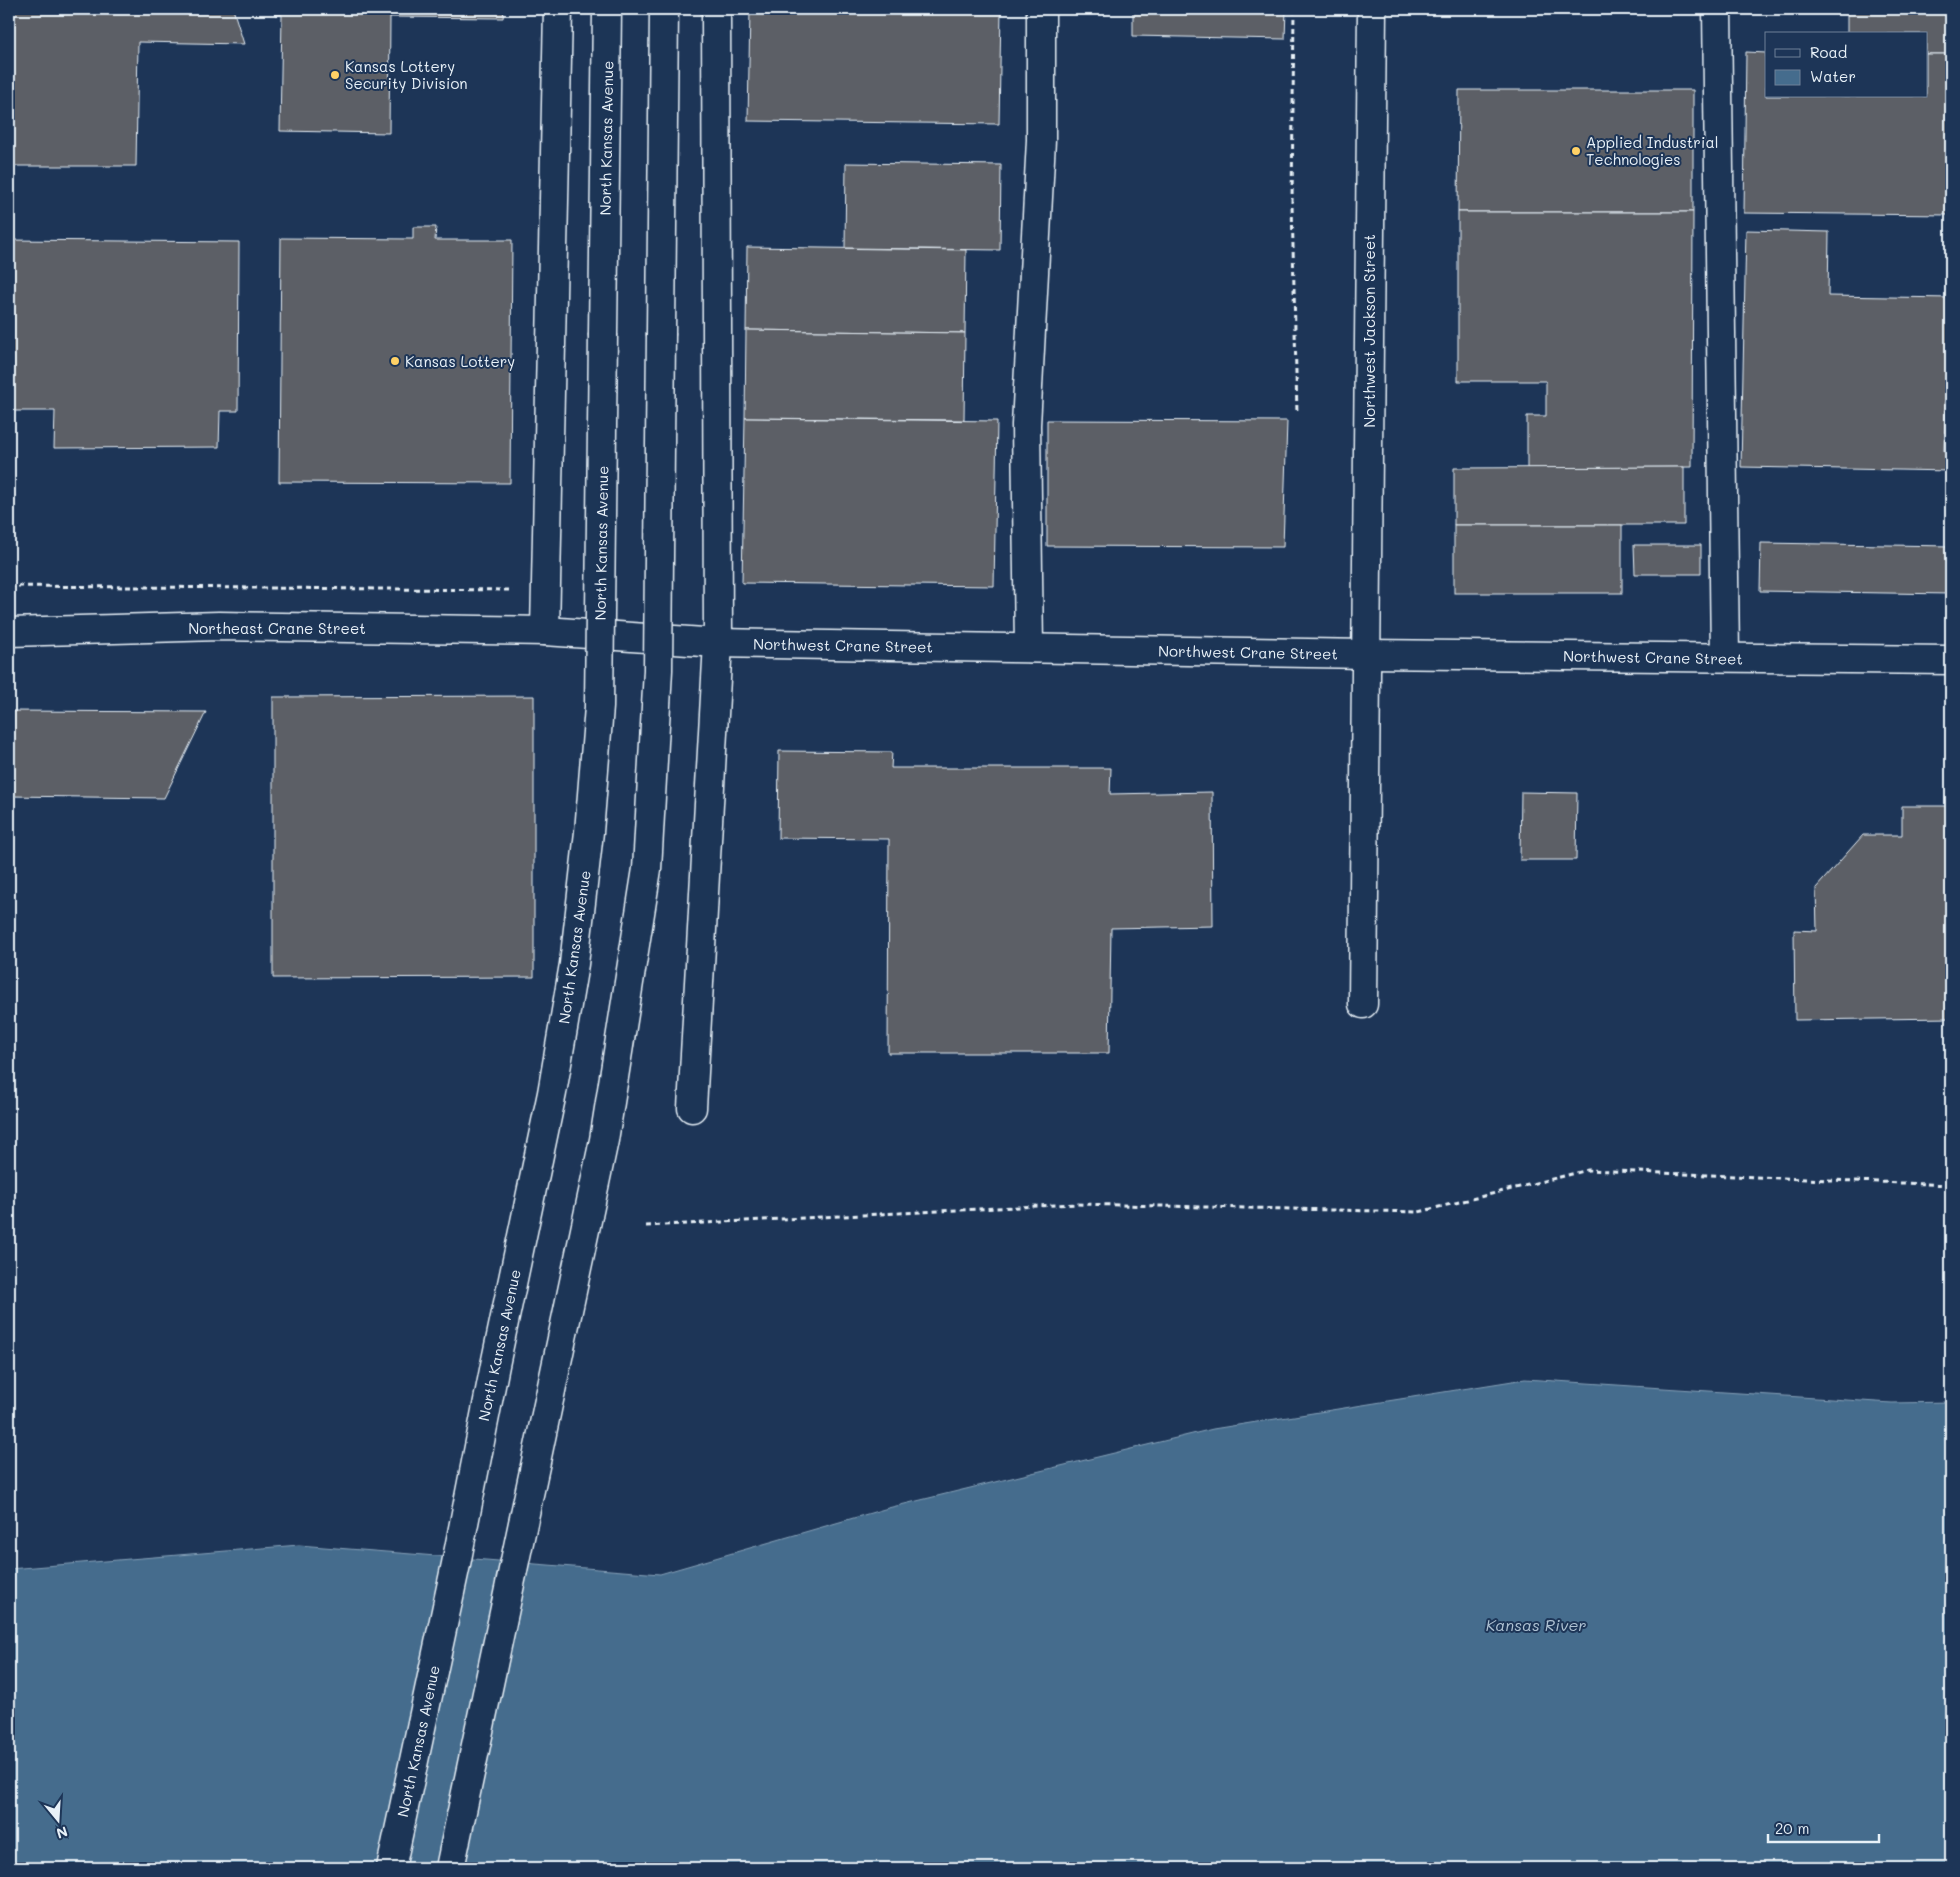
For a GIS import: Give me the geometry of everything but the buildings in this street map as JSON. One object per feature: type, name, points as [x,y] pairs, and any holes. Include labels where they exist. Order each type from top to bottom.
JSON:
[{"type":"street","points":[[545,631],[558,9]]},
{"type":"street","name":"North Kansas Avenue","points":[[391,1868],[456,1564],[552,1093],[574,964],[589,832],[599,707],[607,9]]},
{"type":"street","points":[[450,1868],[604,1140],[647,869],[658,670],[664,9]]},
{"type":"street","points":[[692,1108],[718,643],[716,9]]},
{"type":"street","points":[[1029,648],[1026,425],[1041,140],[1041,9]]},
{"type":"street","name":"Northwest Jackson Street","points":[[1363,1004],[1372,9]]},
{"type":"street","points":[[1717,9],[1725,657]]},
{"type":"street","name":"Northeast Crane Street","points":[[9,632],[219,626],[545,631]]},
{"type":"street","name":"Northwest Crane Street","points":[[545,631],[718,643],[1367,654],[1951,660]]},
{"type":"path","points":[[1294,9],[1292,204],[1297,414]]},
{"type":"path","points":[[9,586],[523,590]]},
{"type":"path","points":[[646,1226],[1076,1204],[1419,1212],[1588,1170],[1951,1185]]},
{"type":"water","name":"Kansas River","points":[[1525,1379],[1892,1403],[1951,1402],[1951,1868],[9,1868],[9,1569],[299,1545],[660,1574],[888,1508],[1213,1429]]},
{"type":"place","name":"Kansas Lottery Security Division","points":[[335,75]]},
{"type":"place","name":"Applied Industrial Technologies","points":[[1576,151]]},
{"type":"place","name":"Kansas Lottery","points":[[395,361]]}]
